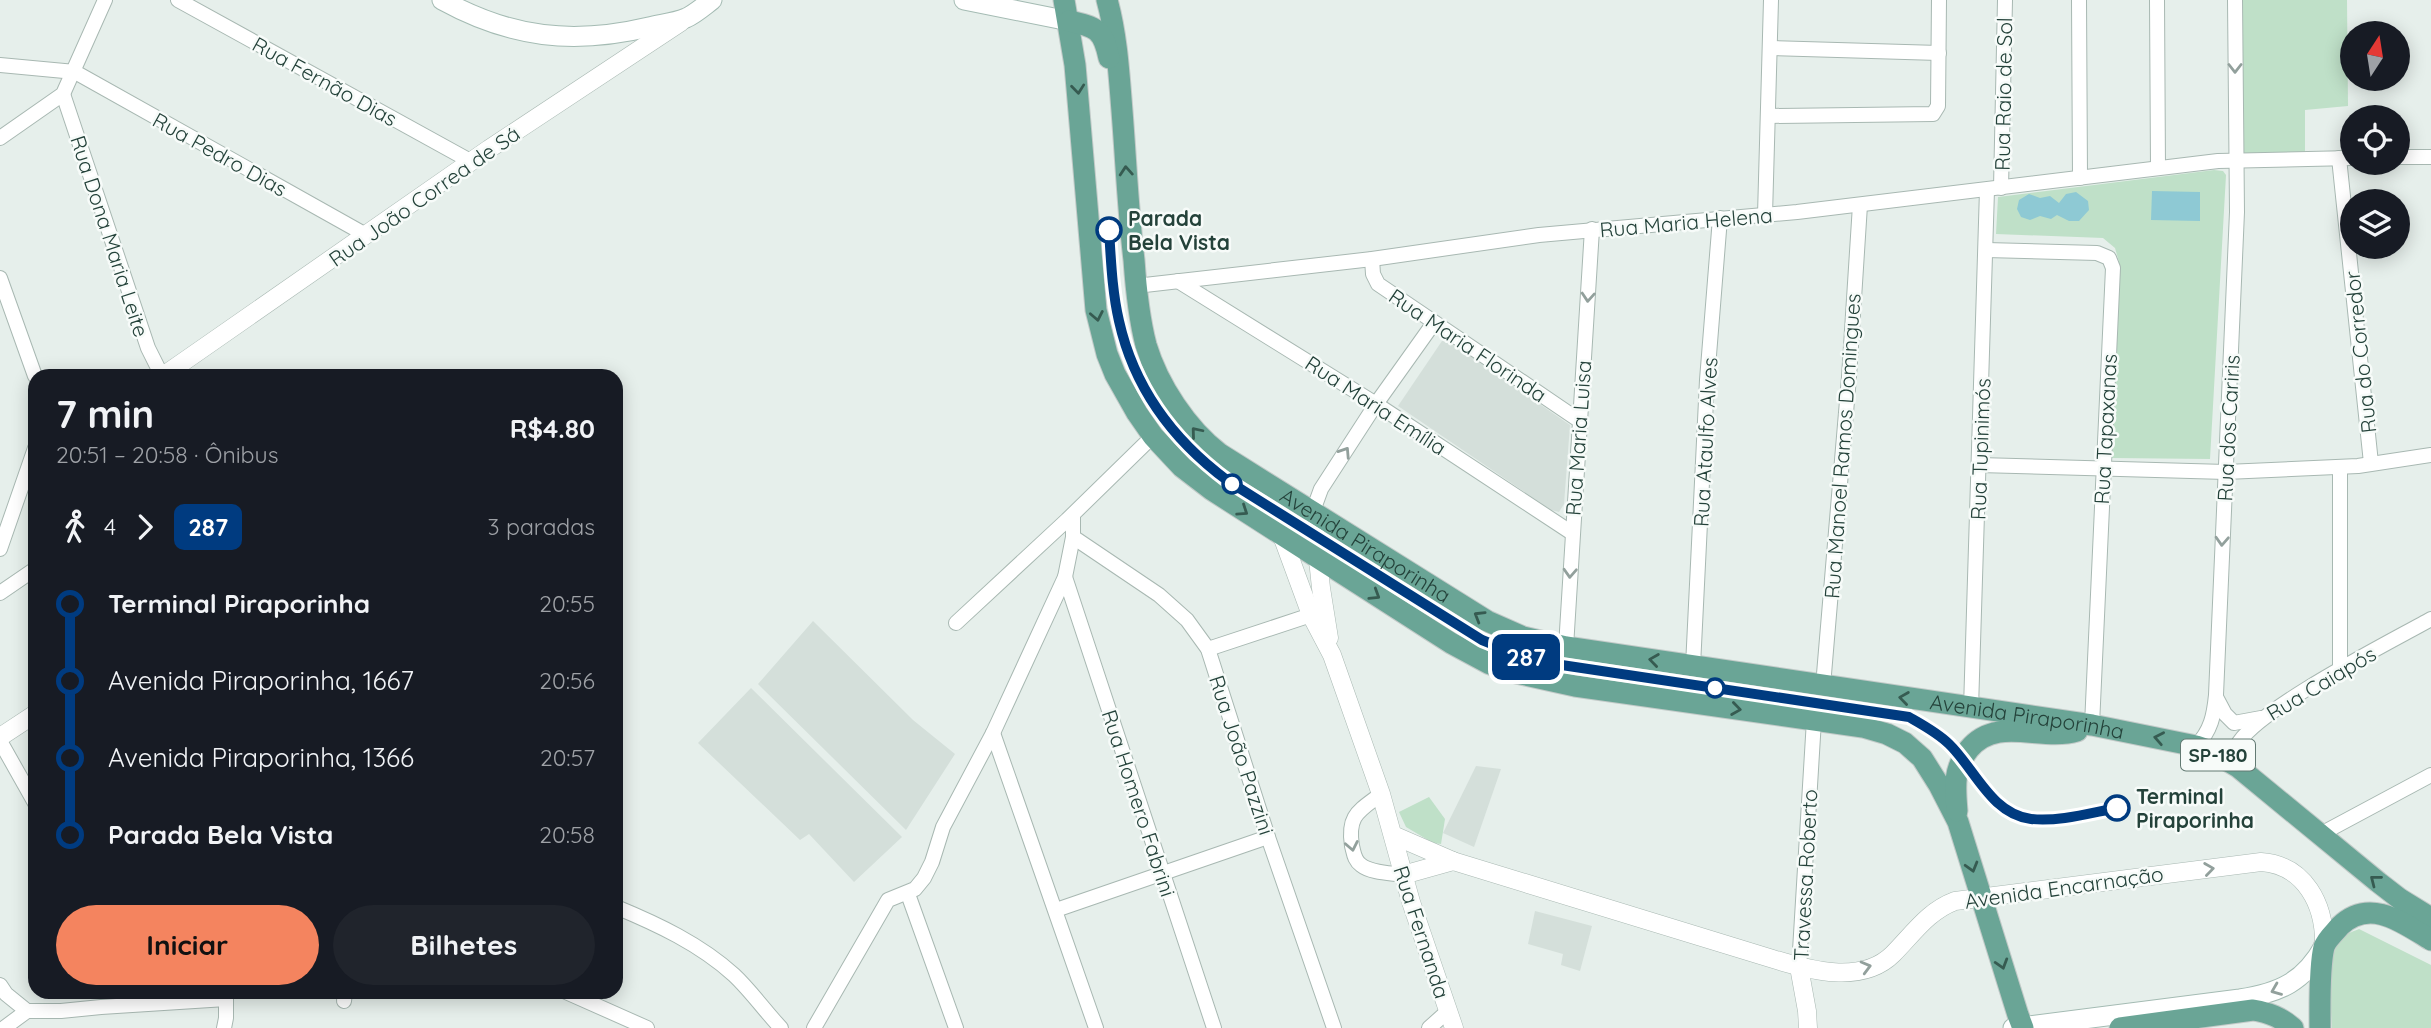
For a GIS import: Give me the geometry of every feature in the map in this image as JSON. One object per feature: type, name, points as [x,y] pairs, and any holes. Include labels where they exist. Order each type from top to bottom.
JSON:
[{"type":"main road","points":[[442,0],[491,22],[529,33],[562,38],[614,35],[687,18],[712,0]]},
{"type":"main road","points":[[964,0],[1091,26],[1102,35],[1109,54],[1113,82],[1120,93]]},
{"type":"main road","name":"Avenida Piraporinha","points":[[1064,0],[1079,99],[1096,310],[1107,355],[1115,374],[1137,413],[1165,451],[1195,478],[1317,559],[1451,643],[1490,664],[1541,679],[1592,688],[1876,731],[1905,743],[1929,767],[1958,822],[2020,1028]]},
{"type":"main road","name":"Avenida Piraporinha","points":[[1107,0],[1116,36],[1136,286],[1147,347],[1161,381],[1201,438],[1215,450],[1487,621],[1523,637],[1566,647],[2092,725],[2211,751],[2238,767],[2400,899],[2431,918]]},
{"type":"main road","points":[[1566,647],[1576,667],[1592,688]]},
{"type":"main road","points":[[1958,822],[1955,783],[1957,769],[1961,758],[1979,738],[2008,730],[2058,734],[2074,732],[2092,725]]},
{"type":"main road","points":[[2020,1028],[2275,992],[2301,976],[2343,923],[2358,913],[2385,914],[2431,940]]},
{"type":"main road","points":[[2320,1028],[2324,945]]},
{"type":"main road","points":[[2120,1028],[2253,1010],[2282,1018],[2293,1028]]},
{"type":"street","points":[[0,138],[63,94],[106,0]]},
{"type":"street","name":"Rua Fernão Dias","points":[[178,0],[472,162]]},
{"type":"street","points":[[1765,215],[1771,0]]},
{"type":"street","points":[[1769,116],[1929,116],[1938,106],[1939,0]]},
{"type":"street","name":"Rua Raio de Sol","points":[[1994,189],[2005,0]]},
{"type":"street","points":[[2079,0],[2080,178]]},
{"type":"street","points":[[2157,0],[2158,168]]},
{"type":"street","name":"Rua dos Cariris","points":[[2196,746],[2209,729],[2216,695],[2237,212],[2235,0]]},
{"type":"street","name":"Rua João Correa de Sá","points":[[172,369],[472,162],[687,18]]},
{"type":"street","points":[[1770,48],[1940,53]]},
{"type":"street","points":[[0,65],[75,72]]},
{"type":"street","name":"Rua Pedro Dias","points":[[75,72],[366,235]]},
{"type":"street","name":"Rua Dona Maria Leite","points":[[63,94],[148,348],[158,369]]},
{"type":"street","points":[[2410,157],[2431,157]]},
{"type":"street","name":"Rua Maria Helena","points":[[1136,286],[1372,259],[1592,229],[1860,205],[2158,168],[2235,160],[2340,158]]},
{"type":"street","name":"Rua do Corredor","points":[[2347,175],[2371,463]]},
{"type":"street","name":"Rua Tupinimós","points":[[1971,708],[1986,250],[1994,189]]},
{"type":"street","name":"Rua Manoel Ramos Domingues","points":[[1823,686],[1849,377],[1860,205]]},
{"type":"street","name":"Rua Ataulfo Alves","points":[[1693,666],[1707,380],[1720,218]]},
{"type":"street","name":"Rua Maria Luisa","points":[[1566,647],[1592,229]]},
{"type":"street","name":"Rua Tapaxanas","points":[[1986,250],[2097,253],[2105,255],[2113,268],[2092,725]]},
{"type":"street","name":"Rua Maria Florinda","points":[[1372,259],[1373,274],[1378,284],[1433,324],[1580,421]]},
{"type":"street","points":[[0,278],[32,369]]},
{"type":"street","name":"Rua Maria Emília","points":[[1178,281],[1376,404],[1572,533]]},
{"type":"street","points":[[1332,655],[1317,559],[1313,511],[1321,489],[1376,404],[1433,324]]},
{"type":"street","points":[[956,623],[1073,515],[1153,436]]},
{"type":"street","points":[[1979,465],[2226,472],[2340,467],[2431,455]]},
{"type":"street","points":[[2340,467],[2340,669]]},
{"type":"street","points":[[0,550],[28,468]]},
{"type":"street","points":[[814,1028],[888,900],[908,894],[924,878],[943,827],[993,733],[1065,577],[1073,537],[1073,515]]},
{"type":"street","points":[[1282,536],[1311,615],[1332,655],[1393,835]]},
{"type":"street","name":"Rua João Pazzini","points":[[1073,537],[1159,596],[1187,620],[1208,649],[1268,837],[1334,1028]]},
{"type":"street","points":[[0,593],[28,574]]},
{"type":"street","name":"Rua Homero Fabrini","points":[[1065,577],[1214,1028]]},
{"type":"street","points":[[1208,649],[1311,615]]},
{"type":"street","name":"Rua Caiapós","points":[[2238,767],[2235,752],[2237,744],[2263,718],[2340,669],[2431,619]]},
{"type":"street","points":[[2216,695],[2225,714],[2234,723],[2263,718]]},
{"type":"street","points":[[28,719],[0,739],[28,790]]},
{"type":"street","name":"Travessa Roberto","points":[[1808,1028],[1799,967],[1814,720]]},
{"type":"street","points":[[993,733],[1096,1028]]},
{"type":"street","points":[[2319,835],[2431,775]]},
{"type":"street","points":[[1381,794],[1355,814],[1351,822],[1349,830],[1355,858],[1359,864],[1367,869],[1403,875],[1453,861]]},
{"type":"street","name":"Avenida Encarnação","points":[[1393,835],[1453,861],[1799,967],[1836,972],[1856,971],[1876,965],[1891,956],[1927,918],[1955,901],[2253,862],[2273,863],[2294,874],[2315,897],[2323,917],[2324,945]]},
{"type":"street","name":"Rua Fernanda","points":[[1393,835],[1403,875],[1451,1020]]},
{"type":"street","points":[[1056,910],[1268,837]]},
{"type":"street","points":[[908,894],[956,1028]]},
{"type":"street","points":[[623,909],[680,937],[714,958],[736,977],[781,1028]]},
{"type":"street","points":[[0,985],[6,994],[27,1011],[61,1012],[101,1000],[132,999]]},
{"type":"street","points":[[224,1028],[226,999]]},
{"type":"street","points":[[582,999],[648,1028]]},
{"type":"street","points":[[4,1028],[27,1011]]},
{"type":"street","points":[[1429,1028],[1451,1020]]},
{"type":"shaded area","points":[[1444,338],[1570,425],[1564,504],[1559,512],[1551,510],[1398,406]]},
{"type":"shaded area","points":[[813,621],[913,720],[955,754],[906,830],[758,684]]},
{"type":"shaded area","points":[[751,688],[902,837],[854,882],[809,834],[800,840],[698,743]]},
{"type":"shaded area","points":[[1476,766],[1501,769],[1474,847],[1443,833]]},
{"type":"shaded area","points":[[1535,911],[1592,926],[1580,971],[1561,965],[1563,954],[1528,944]]},
{"type":"green space","points":[[2237,0],[2347,0],[2347,21],[2340,21],[2340,91],[2348,91],[2348,105],[2305,110],[2305,153],[2242,153]]},
{"type":"green space","points":[[2223,171],[2226,175],[2210,459],[2112,458],[2119,262],[2115,248],[2103,238],[1996,234],[1998,197]]},
{"type":"green space","points":[[1429,797],[1445,819],[1441,844],[1433,843],[1406,827],[1399,812]]},
{"type":"green space","points":[[2359,929],[2431,965],[2431,1028],[2332,1028],[2330,980],[2334,955],[2344,936]]},
{"type":"water","points":[[2152,191],[2200,192],[2200,221],[2151,220]]},
{"type":"water","points":[[2076,192],[2088,201],[2089,210],[2079,221],[2069,221],[2057,215],[2051,219],[2040,216],[2030,220],[2021,217],[2017,209],[2019,200],[2029,194],[2040,198],[2050,196],[2059,203],[2066,194]]},
{"type":"bus line","name":"287","points":[[1109,230],[1118,319],[1124,340],[1141,382],[1164,420],[1178,437],[1210,468],[1228,481],[1456,626],[1506,651],[1555,664],[1909,717],[1952,746],[1992,797],[2019,816],[2049,819],[2117,808]]},
{"type":"place","name":"Parada Bela Vista","points":[[1109,230]]},
{"type":"place","name":"Terminal Piraporinha","points":[[2117,808]]}]
